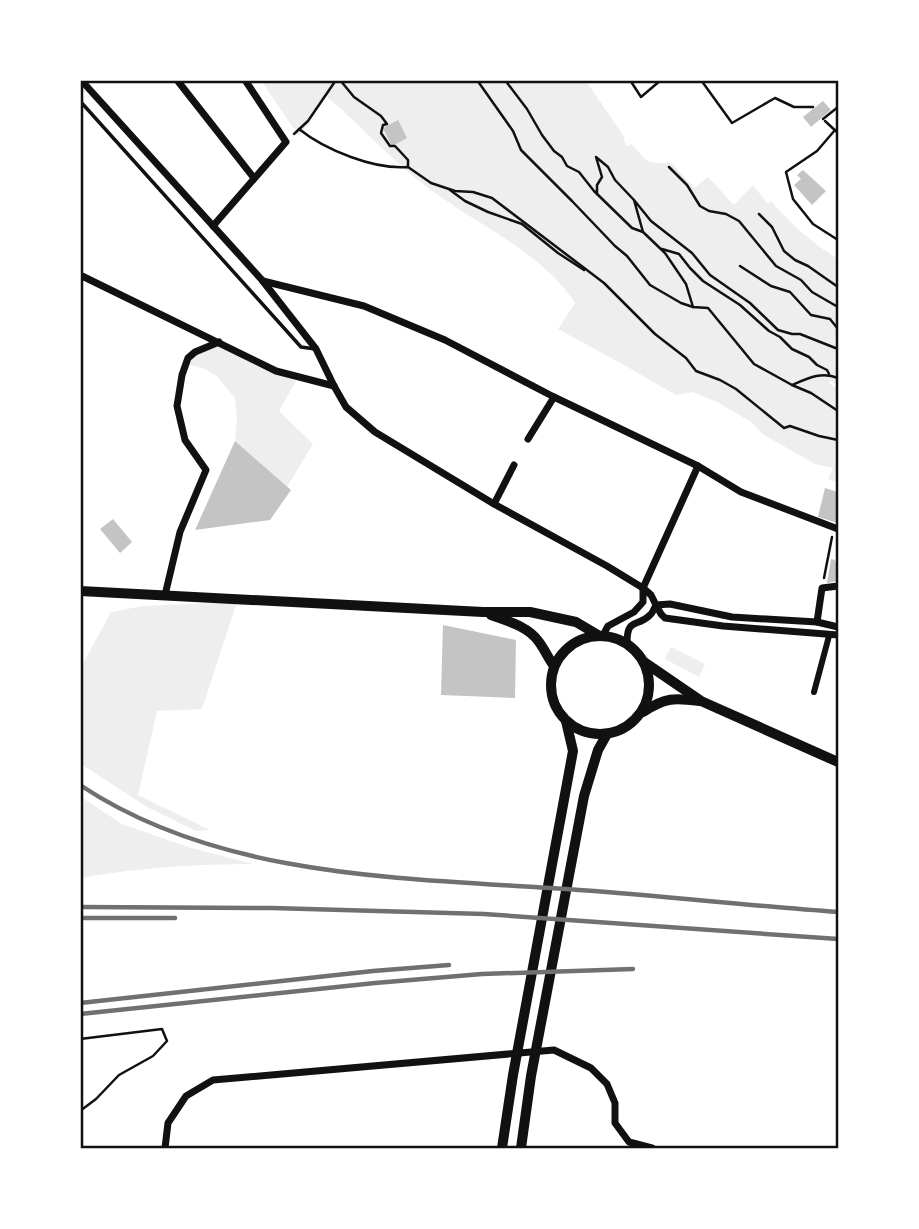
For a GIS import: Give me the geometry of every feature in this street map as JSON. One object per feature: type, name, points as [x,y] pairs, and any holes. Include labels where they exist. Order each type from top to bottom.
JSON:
[{"type":"main road","points":[[80,591],[542,614],[576,622],[600,635],[627,643],[644,662],[701,701],[838,762]]},
{"type":"main road","points":[[483,611],[518,625],[538,640],[554,666]]},
{"type":"main road","points":[[600,635],[572,645],[554,666],[551,685],[555,705],[566,720],[578,729],[592,734],[607,734],[626,727],[657,702],[677,699],[701,701]]},
{"type":"main road","points":[[640,714],[648,697],[649,679],[644,662]]},
{"type":"street","points":[[81,80],[262,280],[316,349],[346,407],[375,432],[643,589],[659,605],[660,614],[665,618],[723,626],[838,635]]},
{"type":"street","points":[[177,80],[254,178]]},
{"type":"street","points":[[213,226],[286,142],[245,80]]},
{"type":"street","points":[[80,275],[276,370],[334,386]]},
{"type":"street","points":[[262,280],[363,306],[445,340],[554,397],[698,466],[741,492],[836,528]]},
{"type":"street","points":[[165,595],[180,532],[206,470],[185,440],[177,406],[182,375],[188,358],[195,352],[219,342]]},
{"type":"street","points":[[528,439],[554,397]]},
{"type":"street","points":[[494,504],[514,465]]},
{"type":"street","points":[[600,635],[608,626],[634,612],[643,602],[643,589],[698,466]]},
{"type":"street","points":[[817,622],[822,588],[838,586]]},
{"type":"street","points":[[627,643],[627,632],[631,625],[652,615],[659,605],[670,604],[732,617],[817,622],[838,627]]},
{"type":"street","points":[[814,692],[829,636]]},
{"type":"street","points":[[502,1149],[513,1075],[573,751],[566,720]]},
{"type":"street","points":[[521,1149],[531,1076],[584,796],[598,750],[607,734]]},
{"type":"street","points":[[165,1149],[168,1123],[186,1096],[214,1080],[554,1050],[591,1068],[607,1084],[615,1103],[615,1124],[629,1142],[652,1149]]},
{"type":"lane","points":[[80,101],[301,347],[316,349]]},
{"type":"path","points":[[286,142],[308,121],[338,80],[354,97],[381,116],[387,124],[383,125],[381,133],[390,146],[395,146],[408,160],[408,167]]},
{"type":"path","points":[[477,80],[513,131],[521,150],[627,256],[650,285],[681,303],[708,308],[754,364],[811,393],[838,411]]},
{"type":"path","points":[[505,80],[542,135],[567,166],[579,172],[632,228],[643,232],[662,249],[685,284],[693,307]]},
{"type":"path","points":[[629,80],[641,97],[661,80]]},
{"type":"path","points":[[701,80],[732,123],[775,98],[794,107],[813,107]]},
{"type":"path","points":[[838,107],[824,120],[837,131],[817,151],[786,172],[793,199],[813,224],[838,240]]},
{"type":"path","points":[[299,129],[352,158],[396,168],[408,167],[465,201],[522,223],[558,253],[604,283],[655,334],[686,358],[696,371],[736,389],[785,428],[790,426],[838,440]]},
{"type":"path","points":[[597,194],[597,185],[602,177],[596,157],[608,167],[615,180],[651,221],[692,253],[710,275],[750,303],[778,330],[800,334],[838,349]]},
{"type":"path","points":[[669,167],[687,185],[700,206],[739,220],[776,266],[801,280],[812,292],[838,307]]},
{"type":"path","points":[[447,189],[473,192],[492,198],[591,274]]},
{"type":"path","points":[[634,200],[643,232]]},
{"type":"path","points":[[759,214],[772,227],[785,251],[795,261],[808,266],[838,288]]},
{"type":"path","points":[[662,249],[679,254],[703,281],[740,304],[792,349],[809,357],[838,378]]},
{"type":"path","points":[[740,266],[771,286],[790,292],[811,314],[830,319],[838,329]]},
{"type":"path","points":[[792,385],[829,374]]},
{"type":"path","points":[[822,588],[836,528]]},
{"type":"path","points":[[80,1039],[162,1029],[167,1041],[153,1056],[119,1075],[80,1111]]},
{"type":"shaded area","points":[[261,81],[586,81],[625,138],[623,139],[627,146],[632,144],[648,161],[672,163],[694,188],[708,177],[734,205],[753,185],[768,204],[771,201],[803,233],[838,259],[838,386],[830,381],[829,383],[838,389],[838,482],[828,479],[833,468],[815,464],[764,435],[751,422],[719,403],[693,392],[676,395],[558,329],[575,303],[562,285],[530,256],[423,184],[326,96],[299,136]]},
{"type":"shaded area","points":[[219,342],[296,381],[279,411],[313,444],[287,487],[235,441],[235,398],[217,376],[205,369],[186,364],[195,352]]},
{"type":"shaded area","points":[[237,602],[202,709],[157,711],[138,795],[210,830],[196,831],[147,807],[81,764],[80,669],[111,612],[143,606]]},
{"type":"shaded area","points":[[671,647],[705,664],[699,677],[665,659]]},
{"type":"shaded area","points":[[81,797],[122,824],[188,847],[253,864],[167,867],[81,878]]},
{"type":"building","points":[[823,101],[831,110],[811,127],[803,117]]},
{"type":"building","points":[[398,120],[407,138],[392,146],[383,128]]},
{"type":"building","points":[[803,170],[826,191],[812,205],[794,185],[801,179],[797,175]]},
{"type":"building","points":[[235,441],[291,490],[270,520],[195,530]]},
{"type":"building","points":[[825,488],[838,492],[838,523],[818,517]]},
{"type":"building","points":[[113,519],[132,542],[120,553],[100,529]]},
{"type":"building","points":[[831,559],[838,561],[838,581],[827,583]]},
{"type":"building","points":[[443,625],[516,640],[515,698],[441,695]]},
{"type":"railway","points":[[80,785],[136,817],[195,840],[257,857],[321,869],[386,877],[612,892],[838,912]]},
{"type":"railway","points":[[80,907],[272,908],[484,914],[838,939]]},
{"type":"railway","points":[[80,918],[175,918]]},
{"type":"railway","points":[[80,1003],[449,965]]},
{"type":"railway","points":[[80,1014],[482,974],[633,969]]}]
